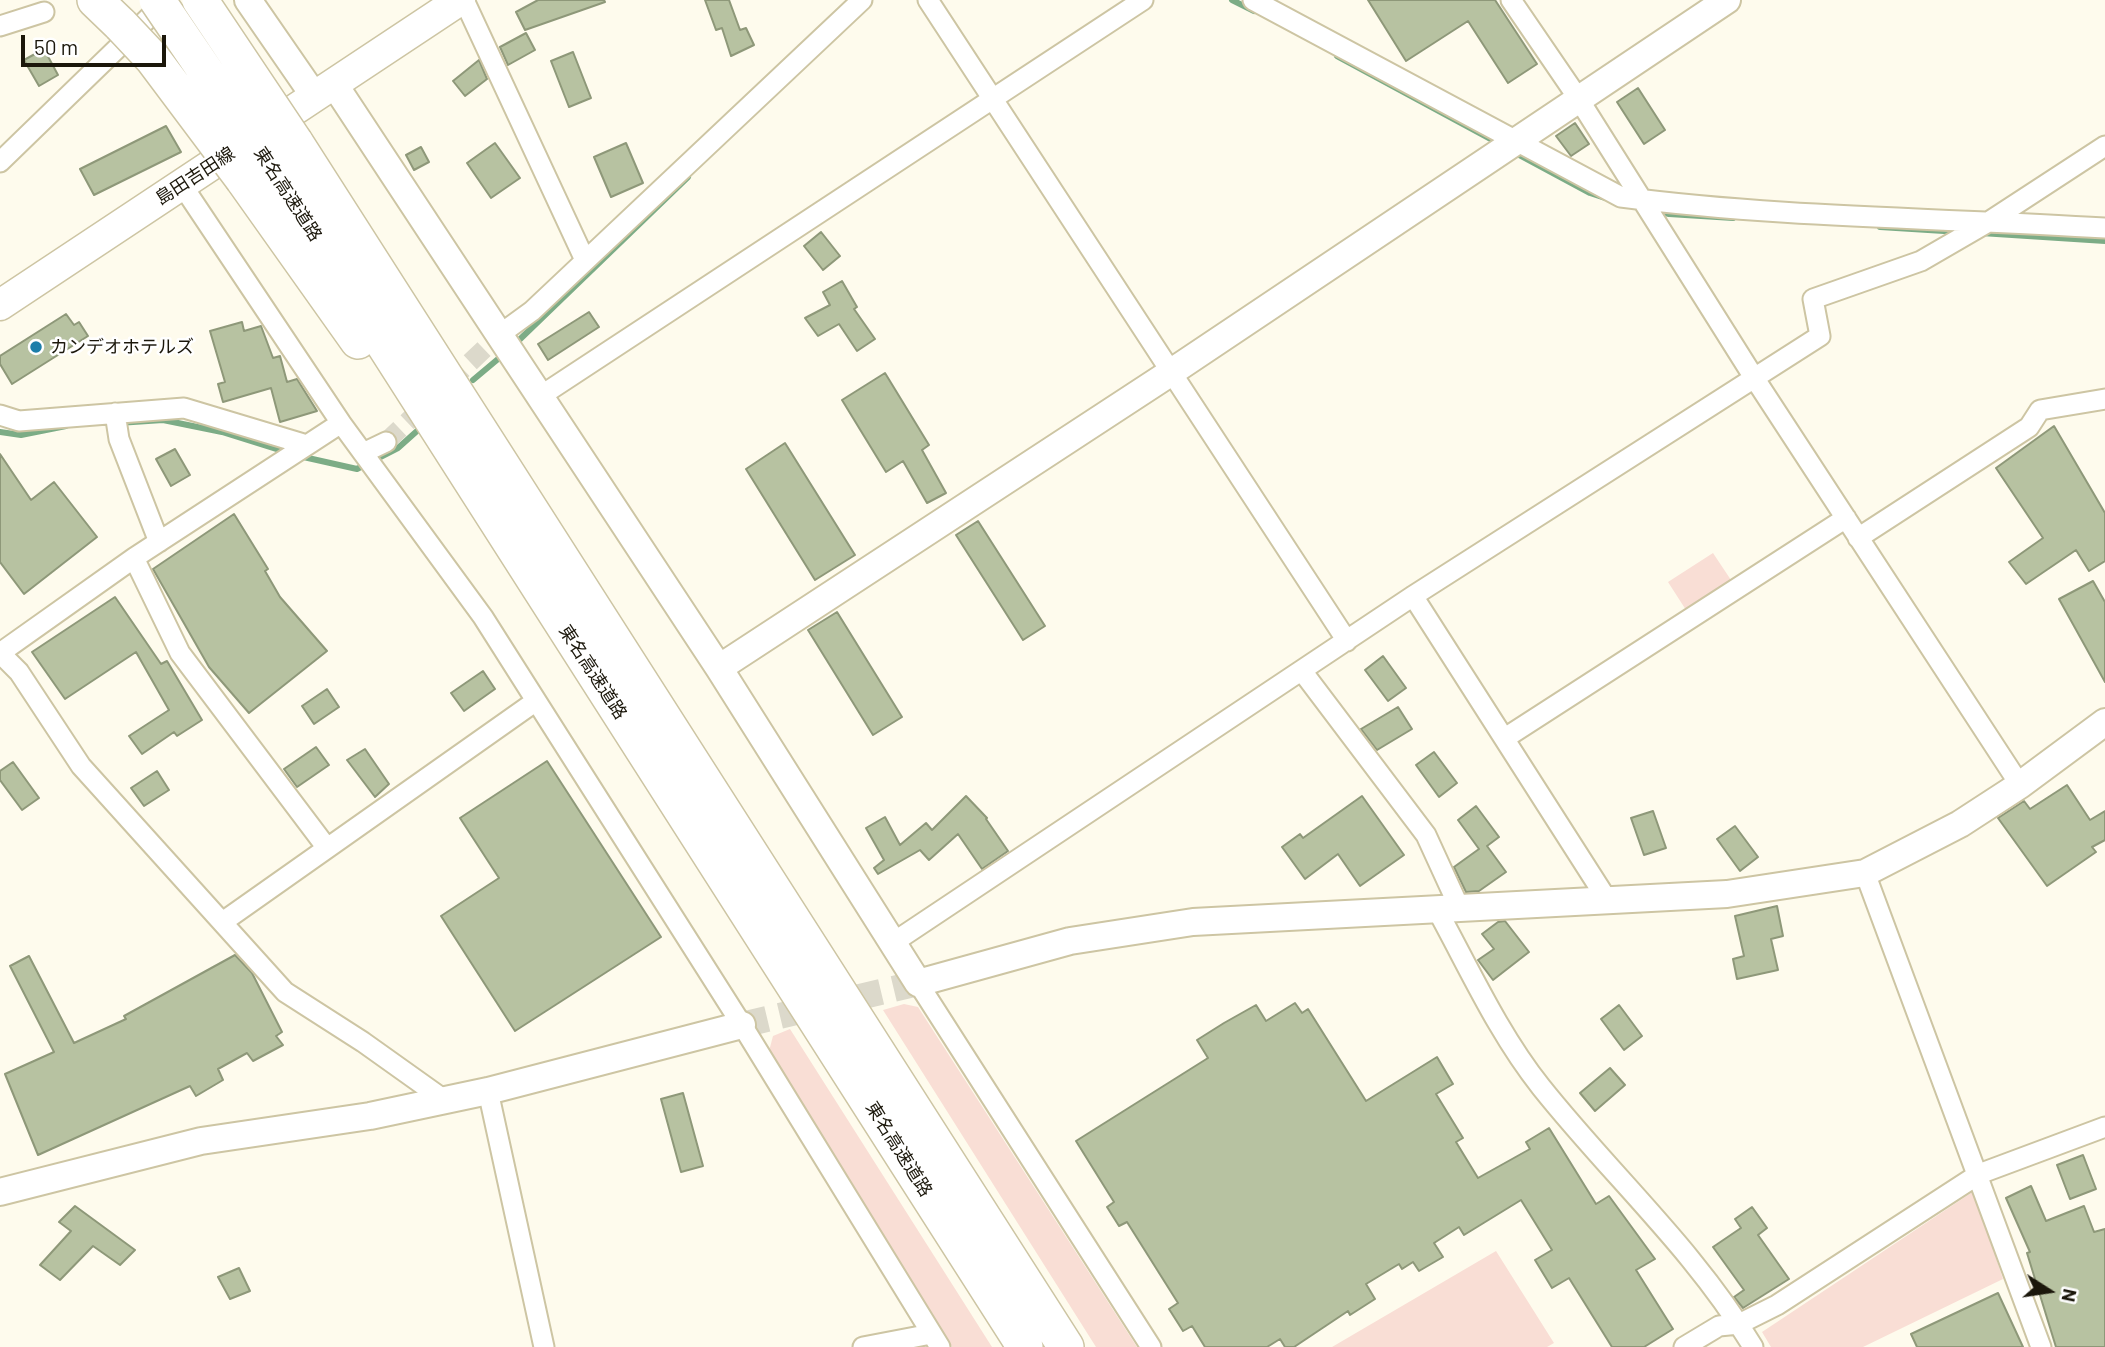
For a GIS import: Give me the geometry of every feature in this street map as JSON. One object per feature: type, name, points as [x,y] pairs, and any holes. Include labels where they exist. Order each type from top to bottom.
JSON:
[{"type":"highway","points":[[96,0],[255,171]]},
{"type":"highway","name":"東名高速道路","points":[[157,0],[255,171],[586,660],[1025,1347]]},
{"type":"highway","name":"東名高速道路","points":[[200,0],[295,142],[1066,1347]]},
{"type":"main road","name":"島田吉田線","points":[[0,305],[462,0]]},
{"type":"street","points":[[0,162],[167,0]]},
{"type":"street","points":[[248,0],[325,90],[500,337],[719,668],[1151,1347]]},
{"type":"street","points":[[462,0],[584,258]]},
{"type":"street","points":[[500,337],[532,311],[584,258],[862,0]]},
{"type":"street","points":[[928,0],[1173,370],[1347,641]]},
{"type":"street","points":[[539,397],[1143,0]]},
{"type":"street","points":[[1253,0],[1507,146],[1621,197],[1833,216],[2105,228]]},
{"type":"street","points":[[1511,0],[1578,98],[1753,376],[2020,785]]},
{"type":"street","points":[[719,668],[1173,370],[1727,0]]},
{"type":"street","points":[[0,26],[44,12]]},
{"type":"street","points":[[894,942],[1413,596],[1753,376],[1820,336],[1814,299],[1921,261],[1988,222],[2105,146]]},
{"type":"street","points":[[182,185],[341,423],[483,617],[742,1025],[935,1340],[863,1347]]},
{"type":"street","points":[[1858,538],[2029,427],[2040,410],[2105,399]]},
{"type":"street","points":[[0,415],[19,421],[184,408],[306,446]]},
{"type":"street","points":[[115,414],[118,436],[159,542]]},
{"type":"street","points":[[341,423],[135,558],[0,653],[19,672],[81,765],[285,992],[363,1042],[443,1099]]},
{"type":"street","points":[[364,454],[386,442]]},
{"type":"street","points":[[1504,738],[1846,518]]},
{"type":"street","points":[[135,558],[180,653],[327,848]]},
{"type":"street","points":[[1413,596],[1608,901]]},
{"type":"street","points":[[1302,671],[1426,835],[1448,907],[1514,1050],[1542,1088],[1692,1258],[1753,1347]]},
{"type":"street","points":[[224,921],[536,701]]},
{"type":"street","points":[[918,983],[1070,941],[1193,922],[1727,894],[1865,873],[1960,824],[2020,785],[2105,722]]},
{"type":"street","points":[[1865,873],[2041,1347]]},
{"type":"street","points":[[0,1192],[201,1141],[370,1116],[488,1091],[742,1025]]},
{"type":"street","points":[[488,1091],[544,1347]]},
{"type":"street","points":[[1684,1347],[1719,1326],[1739,1324],[1777,1305],[1979,1174],[2105,1127]]},
{"type":"shaded area","points":[[1713,553],[1731,580],[1686,610],[1668,582]]},
{"type":"shaded area","points":[[904,1004],[918,1007],[1137,1347],[1096,1347],[883,1010]]},
{"type":"shaded area","points":[[790,1029],[992,1347],[952,1347],[768,1055],[773,1036]]},
{"type":"shaded area","points":[[1974,1191],[2003,1279],[1863,1347],[1771,1347],[1762,1332]]},
{"type":"shaded area","points":[[1496,1251],[1554,1343],[1547,1347],[1332,1347]]},
{"type":"building","points":[[538,0],[605,2],[525,30],[516,12]]},
{"type":"building","points":[[705,0],[729,0],[740,30],[746,28],[754,45],[731,56],[722,28],[716,30]]},
{"type":"building","points":[[1368,0],[1495,0],[1537,64],[1508,83],[1468,21],[1406,61]]},
{"type":"building","points":[[526,33],[535,50],[508,65],[500,47]]},
{"type":"building","points":[[44,49],[58,75],[39,86],[24,60]]},
{"type":"building","points":[[573,52],[591,98],[569,107],[551,61]]},
{"type":"building","points":[[479,60],[487,79],[465,96],[453,81]]},
{"type":"building","points":[[1638,88],[1665,130],[1644,144],[1617,102]]},
{"type":"building","points":[[1575,123],[1589,144],[1571,156],[1556,136]]},
{"type":"building","points":[[166,126],[181,152],[94,195],[80,169]]},
{"type":"building","points":[[495,143],[520,178],[491,198],[467,163]]},
{"type":"building","points":[[626,143],[643,183],[611,197],[594,157]]},
{"type":"building","points":[[421,147],[429,162],[414,170],[406,155]]},
{"type":"building","points":[[821,232],[840,256],[823,270],[804,246]]},
{"type":"building","points":[[842,281],[857,307],[854,309],[875,339],[857,351],[839,324],[818,336],[805,318],[830,305],[823,292]]},
{"type":"building","points":[[589,312],[599,327],[548,360],[538,344]]},
{"type":"building","points":[[66,314],[74,325],[79,322],[88,336],[12,384],[0,364],[0,356]]},
{"type":"building","points":[[242,322],[244,331],[261,326],[273,358],[280,356],[287,382],[297,379],[317,411],[280,422],[271,388],[223,402],[218,384],[225,382],[210,331]]},
{"type":"building","points":[[885,373],[929,445],[922,450],[946,493],[927,503],[903,461],[886,472],[842,400]]},
{"type":"building","points":[[2054,426],[2105,513],[2105,561],[2089,571],[2076,550],[2026,584],[2009,562],[2043,538],[1996,468]]},
{"type":"building","points":[[785,443],[855,555],[815,580],[746,469]]},
{"type":"building","points":[[175,449],[190,475],[171,486],[156,459]]},
{"type":"building","points":[[0,454],[31,500],[54,482],[97,537],[24,594],[0,562]]},
{"type":"building","points":[[234,514],[268,569],[265,571],[280,597],[327,651],[249,713],[209,667],[153,569]]},
{"type":"building","points":[[978,521],[1045,626],[1023,640],[956,535]]},
{"type":"building","points":[[2093,581],[2105,602],[2105,682],[2059,599]]},
{"type":"building","points":[[115,597],[161,664],[167,661],[202,720],[177,736],[174,732],[142,754],[129,736],[169,710],[136,652],[65,699],[32,652]]},
{"type":"building","points":[[837,612],[902,717],[873,735],[808,630]]},
{"type":"building","points":[[1383,656],[1406,688],[1388,701],[1365,670]]},
{"type":"building","points":[[483,671],[495,689],[464,711],[451,693]]},
{"type":"building","points":[[327,689],[339,707],[314,724],[302,706]]},
{"type":"building","points":[[1398,707],[1412,729],[1377,750],[1361,729]]},
{"type":"building","points":[[316,747],[329,765],[297,787],[284,769]]},
{"type":"building","points":[[365,749],[389,784],[375,797],[347,760]]},
{"type":"building","points":[[1434,752],[1457,783],[1439,797],[1416,765]]},
{"type":"building","points":[[547,761],[661,937],[515,1031],[441,916],[499,878],[460,818]]},
{"type":"building","points":[[13,762],[39,798],[22,810],[0,780],[0,771]]},
{"type":"building","points":[[157,771],[169,790],[144,806],[131,788]]},
{"type":"building","points":[[2067,785],[2090,820],[2105,811],[2105,840],[2092,847],[2096,852],[2047,886],[1998,818],[2024,801],[2030,809]]},
{"type":"building","points":[[966,796],[987,818],[1008,851],[982,869],[958,834],[929,860],[920,850],[878,874],[874,868],[884,860],[866,828],[885,817],[900,845],[926,823],[932,830]]},
{"type":"building","points":[[1362,796],[1404,855],[1360,886],[1338,854],[1305,879],[1282,847],[1300,834],[1303,838]]},
{"type":"building","points":[[1476,806],[1499,837],[1487,846],[1506,872],[1479,891],[1466,892],[1454,867],[1479,849],[1458,820]]},
{"type":"building","points":[[1653,811],[1666,848],[1644,855],[1631,818]]},
{"type":"building","points":[[1735,826],[1758,857],[1740,871],[1717,839]]},
{"type":"building","points":[[1777,906],[1783,936],[1771,939],[1778,970],[1737,979],[1733,959],[1744,956],[1735,916]]},
{"type":"building","points":[[1505,921],[1529,952],[1493,980],[1478,960],[1494,949],[1482,934],[1498,922]]},
{"type":"building","points":[[235,955],[252,973],[282,1032],[276,1036],[283,1045],[253,1061],[247,1053],[218,1069],[223,1080],[196,1096],[190,1086],[38,1155],[5,1074],[54,1052],[10,966],[29,956],[74,1043],[126,1019],[124,1016]]},
{"type":"building","points":[[1295,1003],[1302,1013],[1308,1009],[1366,1101],[1437,1057],[1453,1084],[1436,1094],[1463,1138],[1456,1142],[1478,1178],[1530,1149],[1526,1142],[1549,1128],[1596,1204],[1609,1196],[1655,1259],[1636,1270],[1673,1329],[1644,1347],[1612,1347],[1569,1278],[1552,1288],[1535,1260],[1552,1250],[1521,1200],[1464,1235],[1459,1227],[1434,1243],[1443,1257],[1419,1271],[1413,1262],[1402,1269],[1399,1264],[1366,1284],[1375,1299],[1350,1315],[1348,1311],[1294,1347],[1285,1347],[1280,1339],[1267,1347],[1205,1347],[1192,1326],[1183,1331],[1169,1309],[1178,1303],[1127,1222],[1119,1226],[1107,1207],[1114,1202],[1076,1141],[1208,1058],[1197,1040],[1256,1005],[1266,1021]]},
{"type":"building","points":[[1619,1005],[1642,1036],[1624,1050],[1601,1019]]},
{"type":"building","points":[[1610,1068],[1625,1085],[1595,1111],[1580,1093]]},
{"type":"building","points":[[683,1093],[703,1166],[681,1172],[661,1099]]},
{"type":"building","points":[[2083,1155],[2096,1189],[2070,1199],[2057,1165]]},
{"type":"building","points":[[2031,1186],[2046,1221],[2084,1206],[2094,1232],[2105,1229],[2105,1347],[2056,1347],[2027,1253],[2030,1252],[2006,1198]]},
{"type":"building","points":[[75,1206],[135,1250],[120,1265],[93,1246],[60,1280],[40,1265],[71,1231],[59,1222]]},
{"type":"building","points":[[1752,1207],[1767,1228],[1758,1235],[1789,1279],[1743,1308],[1734,1297],[1744,1290],[1713,1247],[1741,1228],[1735,1219]]},
{"type":"building","points":[[239,1268],[250,1291],[230,1299],[218,1277]]},
{"type":"building","points":[[1998,1293],[2023,1347],[1917,1347],[1911,1334]]},
{"type":"waterway","points":[[1232,0],[1254,11]]},
{"type":"waterway","points":[[1337,56],[1500,144]]},
{"type":"waterway","points":[[1512,151],[1590,193],[1605,198]]},
{"type":"waterway","points":[[515,344],[688,177]]},
{"type":"waterway","points":[[1653,210],[1669,214],[1733,218]]},
{"type":"waterway","points":[[1880,227],[1960,232]]},
{"type":"waterway","points":[[1981,233],[2105,241]]},
{"type":"waterway","points":[[473,380],[504,354]]},
{"type":"waterway","points":[[118,423],[163,420],[222,432],[289,453]]},
{"type":"waterway","points":[[0,432],[21,435],[66,426]]},
{"type":"waterway","points":[[299,456],[357,469],[398,448],[417,431]]},
{"type":"tunnel","points":[[386,442],[499,335]]},
{"type":"tunnel","points":[[742,1025],[918,983]]},
{"type":"place","name":"カンデオホテルズ","points":[[36,347]]}]
